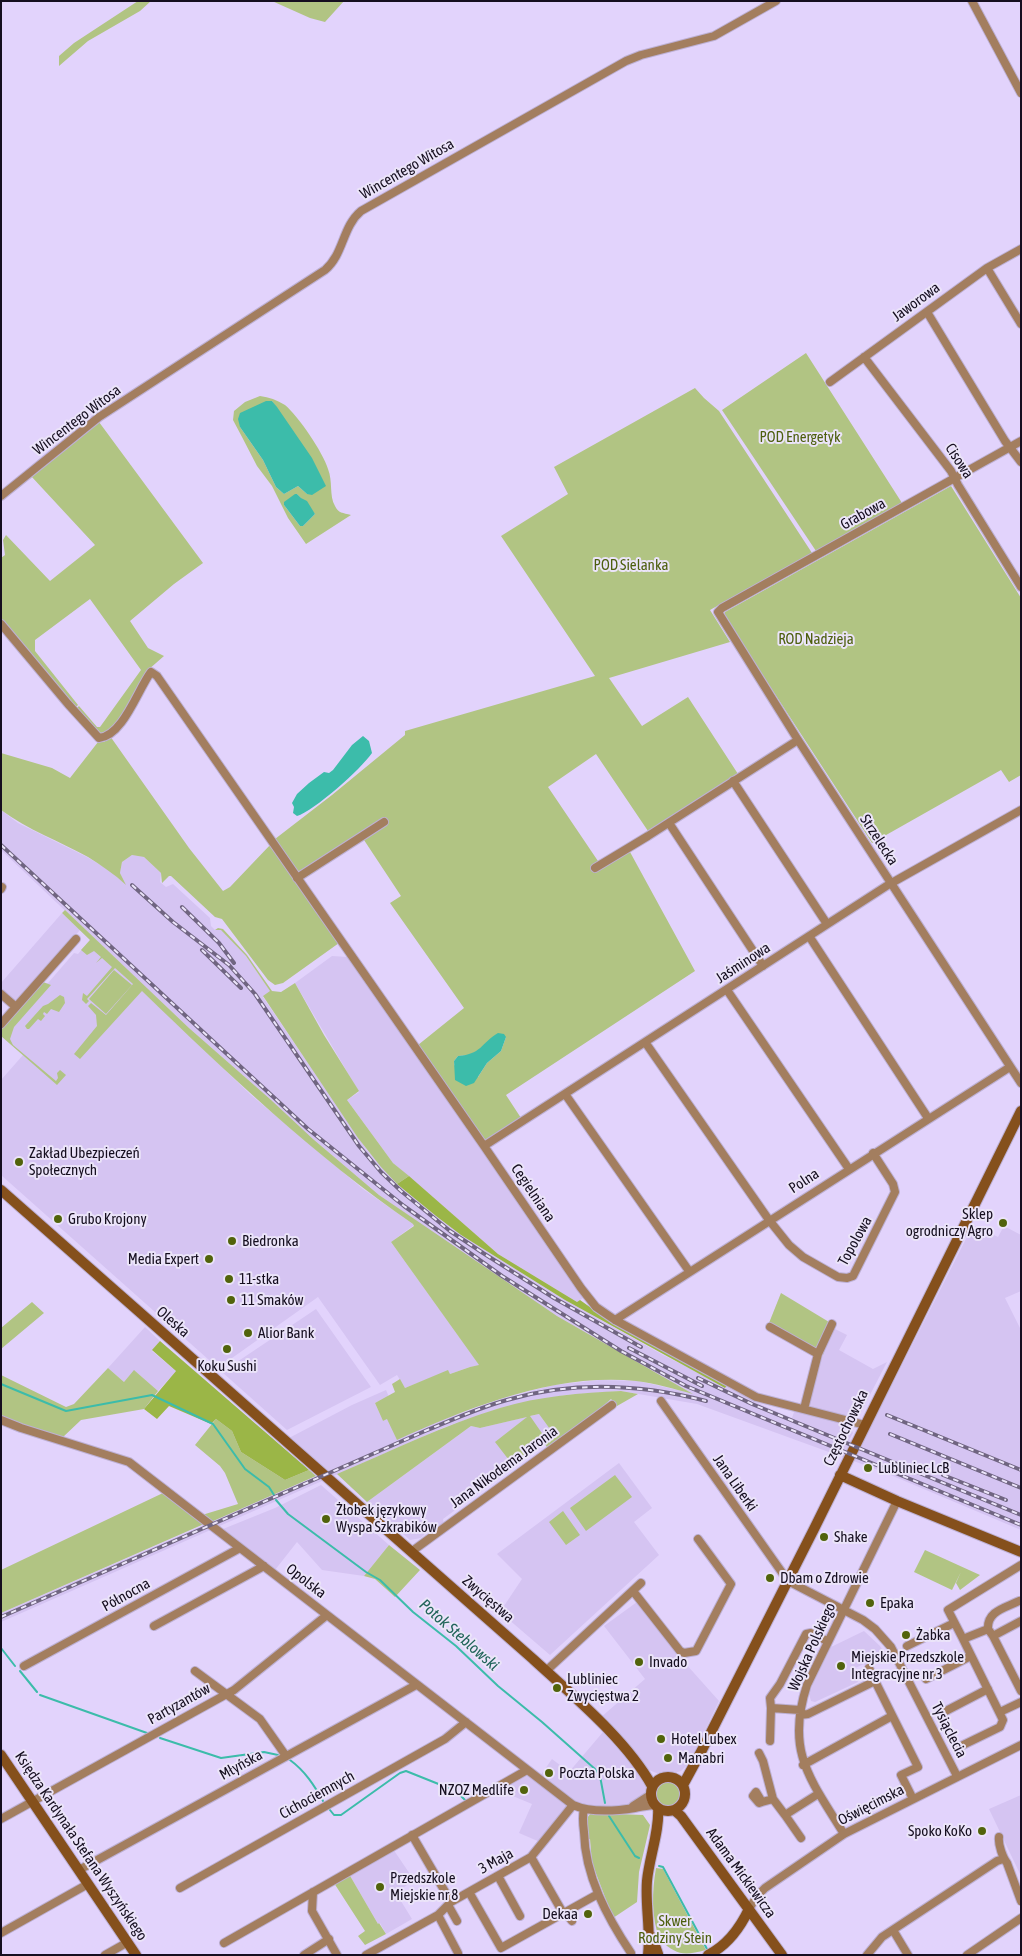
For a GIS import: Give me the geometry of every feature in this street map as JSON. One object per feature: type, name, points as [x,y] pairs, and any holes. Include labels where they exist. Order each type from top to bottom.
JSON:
[{"type":"street","name":"Wincentego Witosa","points":[[1,496],[99,417],[325,270],[336,258],[350,222],[361,211],[626,61],[641,55],[714,36],[776,1]]},
{"type":"street","points":[[972,1],[1021,93]]},
{"type":"street","name":"Jaworowa","points":[[830,382],[987,268],[1021,249]]},
{"type":"street","points":[[987,268],[1021,324]]},
{"type":"street","points":[[927,312],[1005,441],[1021,462]]},
{"type":"street","name":"Cisowa","points":[[864,356],[951,471],[1021,587]]},
{"type":"street","name":"Grabowa","points":[[719,611],[1021,441]]},
{"type":"street","name":"Strzelecka","points":[[719,611],[719,616],[798,740],[1021,1083]]},
{"type":"street","name":"Cegielniana","points":[[1,624],[99,738],[108,736],[119,725],[146,679],[152,672],[155,674],[596,1307],[615,1320],[751,1394],[865,1425]]},
{"type":"street","points":[[595,868],[798,740]]},
{"type":"street","points":[[732,781],[827,924]]},
{"type":"street","name":"Jaśminowa","points":[[484,1146],[827,924],[891,884],[1021,810]]},
{"type":"street","points":[[297,878],[384,822]]},
{"type":"street","points":[[669,823],[762,966]]},
{"type":"street","points":[[809,936],[928,1118]]},
{"type":"street","points":[[1,1024],[76,939]]},
{"type":"street","points":[[727,990],[849,1169]]},
{"type":"street","points":[[1,994],[16,1007]]},
{"type":"street","points":[[645,1042],[769,1220]]},
{"type":"street","name":"Polna","points":[[615,1320],[1010,1067]]},
{"type":"street","points":[[564,1094],[689,1272]]},
{"type":"street","name":"Częstochowska","points":[[682,1785],[788,1581],[1021,1110]]},
{"type":"street","name":"Topolowa","points":[[769,1220],[789,1245],[800,1254],[838,1277],[847,1278],[853,1276],[895,1192],[893,1184],[873,1153]]},
{"type":"street","name":"Oleska","points":[[1,1190],[324,1476]]},
{"type":"street","points":[[804,1409],[818,1354],[832,1324]]},
{"type":"street","points":[[770,1327],[818,1354]]},
{"type":"street","name":"Jana Liberki","points":[[661,1401],[788,1581]]},
{"type":"street","name":"Jana Nikodema Jaronia","points":[[411,1552],[612,1405]]},
{"type":"street","name":"Opolska","points":[[1,1420],[126,1461],[573,1805],[584,1809],[656,1807]]},
{"type":"street","points":[[840,1475],[897,1501],[1021,1552]]},
{"type":"street","name":"Zwycięstwa","points":[[324,1476],[546,1671],[626,1751],[652,1774],[660,1778]]},
{"type":"street","name":"Wojska Polskiego","points":[[844,1834],[818,1794],[803,1764],[799,1746],[800,1712],[807,1686],[827,1642],[897,1501]]},
{"type":"street","points":[[633,1591],[680,1651],[684,1653],[696,1651],[732,1584],[698,1539]]},
{"type":"street","name":"Północna","points":[[24,1666],[240,1548]]},
{"type":"street","points":[[959,1748],[1000,1727],[1003,1720],[948,1611],[951,1607],[1021,1565]]},
{"type":"street","points":[[154,1626],[264,1566]]},
{"type":"street","name":"Tysiąclecia","points":[[788,1581],[844,1608],[875,1629],[891,1647],[957,1776]]},
{"type":"street","points":[[546,1671],[641,1583]]},
{"type":"street","points":[[1018,1601],[991,1615],[987,1622],[988,1629],[1018,1681],[1021,1692]]},
{"type":"street","name":"Partyzantów","points":[[1,1819],[227,1694],[327,1615]]},
{"type":"street","points":[[993,1636],[1021,1621]]},
{"type":"street","points":[[907,1646],[954,1622]]},
{"type":"street","points":[[963,1639],[988,1629]]},
{"type":"street","points":[[770,1740],[770,1698],[780,1684],[806,1634],[811,1633],[827,1642]]},
{"type":"street","points":[[926,1679],[972,1656]]},
{"type":"street","points":[[869,1668],[918,1767],[901,1775],[913,1798]]},
{"type":"street","points":[[196,1671],[260,1719],[286,1756]]},
{"type":"street","points":[[771,1708],[808,1714],[875,1681]]},
{"type":"street","name":"Młyńska","points":[[79,1870],[416,1685]]},
{"type":"street","points":[[942,1713],[988,1689]]},
{"type":"street","points":[[1000,1712],[1021,1702]]},
{"type":"street","points":[[803,1764],[892,1716]]},
{"type":"street","name":"Cichociemnych","points":[[180,1888],[445,1739],[466,1722]]},
{"type":"street","name":"Oświęcimska","points":[[749,1909],[756,1896],[765,1888],[844,1834],[1021,1745]]},
{"type":"street","name":"Zwycięstwa","points":[[626,1751],[651,1791]]},
{"type":"street","points":[[759,1753],[773,1799],[801,1838]]},
{"type":"street","name":"Księdza Kardynała Stefana Wyszyńskiego","points":[[1,1755],[136,1955]]},
{"type":"street","name":"Częstochowska","points":[[673,1777],[678,1775],[697,1758]]},
{"type":"street","points":[[224,1943],[527,1770]]},
{"type":"street","points":[[622,1809],[641,1802],[660,1778],[673,1777],[682,1785],[684,1799],[678,1807],[672,1810],[656,1807]]},
{"type":"street","points":[[651,1791],[656,1807],[646,1906],[654,1955]]},
{"type":"street","points":[[785,1816],[818,1794]]},
{"type":"street","points":[[762,1802],[773,1799]]},
{"type":"street","name":"3 Maja","points":[[366,1955],[438,1915],[450,1903],[531,1857],[573,1805]]},
{"type":"street","points":[[584,1809],[585,1850],[598,1894],[613,1926],[631,1953]]},
{"type":"street","points":[[650,1857],[672,1810]]},
{"type":"street","name":"Adama Mickiewicza","points":[[672,1810],[681,1816],[782,1955]]},
{"type":"street","points":[[412,1835],[450,1903],[457,1921]]},
{"type":"street","points":[[999,1837],[998,1841],[1003,1859],[1008,1863],[1021,1901]]},
{"type":"street","points":[[531,1857],[563,1914],[572,1921]]},
{"type":"street","points":[[867,1955],[882,1937],[997,1860],[1003,1859]]},
{"type":"street","points":[[498,1876],[520,1916]]},
{"type":"street","points":[[1,1933],[88,1884]]},
{"type":"street","points":[[313,1892],[312,1911],[337,1955]]},
{"type":"street","points":[[469,1892],[502,1952],[598,1894]]},
{"type":"street","points":[[708,1955],[734,1935],[749,1909]]},
{"type":"street","points":[[438,1915],[458,1953]]},
{"type":"street","points":[[970,1954],[1021,1918]]},
{"type":"street","points":[[893,1930],[908,1955]]},
{"type":"street","points":[[304,1955],[329,1939]]},
{"type":"street","points":[[105,1955],[128,1942]]},
{"type":"shaded area","points":[[266,401],[272,401],[277,407],[312,458],[326,486],[312,495],[307,494],[298,486],[284,494],[276,487],[263,460],[240,427],[238,419],[240,413]]},
{"type":"shaded area","points":[[295,494],[307,501],[315,514],[303,526],[300,526],[284,505],[284,502]]},
{"type":"shaded area","points":[[363,736],[369,741],[372,753],[358,769],[337,789],[305,813],[297,816],[293,813],[294,807],[292,803],[297,794],[324,772],[329,773],[333,770],[352,745]]},
{"type":"shaded area","points":[[1,810],[18,823],[109,870],[124,883],[120,873],[122,862],[132,855],[144,857],[161,873],[160,882],[166,887],[173,884],[210,918],[211,926],[215,930],[221,929],[246,956],[271,992],[263,997],[367,1150],[397,1184],[436,1216],[461,1235],[565,1300],[663,1355],[764,1406],[792,1418],[795,1409],[851,1425],[853,1433],[849,1440],[862,1444],[973,1225],[998,1237],[1004,1226],[1021,1235],[1021,1291],[1005,1298],[1021,1330],[1021,1530],[881,1471],[697,1404],[621,1391],[565,1395],[501,1408],[445,1427],[1,1622],[1,1613],[326,1472],[289,1438],[352,1405],[386,1390],[389,1397],[375,1403],[383,1421],[387,1419],[442,1420],[500,1399],[554,1385],[600,1380],[638,1381],[691,1393],[557,1316],[379,1195],[313,1139],[189,1028],[1,850]]},
{"type":"shaded area","points":[[62,913],[80,930],[16,1004],[1,991],[1,983]]},
{"type":"shaded area","points":[[90,940],[251,1095],[363,1189],[414,1225],[391,1242],[480,1366],[470,1367],[450,1374],[448,1371],[405,1388],[397,1375],[380,1385],[318,1297],[218,1368],[1,1175],[1,1080],[23,1055],[1,1036],[43,984],[48,983],[74,953],[78,954]]},
{"type":"shaded area","points":[[332,956],[348,957],[583,1298],[577,1302],[498,1254],[393,1163],[347,1100],[359,1092],[295,983]]},
{"type":"shaded area","points":[[498,1033],[504,1034],[506,1037],[501,1051],[487,1063],[474,1083],[466,1086],[455,1080],[454,1061],[458,1056],[476,1051]]},
{"type":"shaded area","points":[[409,1176],[498,1254],[577,1302],[580,1300],[601,1315],[727,1385],[725,1388],[565,1300],[461,1235],[397,1184]]},
{"type":"shaded area","points":[[316,1309],[371,1387],[287,1430],[222,1372]]},
{"type":"shaded area","points":[[145,1327],[160,1341],[152,1351],[176,1371],[158,1391],[135,1371],[124,1382],[108,1368]]},
{"type":"shaded area","points":[[833,1328],[847,1335],[839,1350],[873,1369],[887,1362],[856,1419],[809,1406],[822,1358]]},
{"type":"shaded area","points":[[160,1341],[309,1470],[285,1480],[241,1452],[232,1431],[216,1419],[211,1424],[169,1406],[157,1419],[144,1409],[176,1371],[152,1350]]},
{"type":"shaded area","points":[[539,1414],[555,1436],[443,1519],[444,1524],[432,1533],[428,1530],[421,1538],[410,1540],[367,1502],[471,1426],[480,1428]]},
{"type":"shaded area","points":[[619,1463],[652,1508],[634,1522],[659,1555],[550,1655],[500,1612],[522,1579],[497,1554]]},
{"type":"shaded area","name":"Żłobek językowy Wyspa Szkrabików","points":[[321,1485],[389,1545],[364,1576],[322,1570],[297,1542],[275,1570],[223,1529],[275,1508]]},
{"type":"shaded area","points":[[637,1602],[677,1654],[719,1701],[700,1745],[687,1765],[681,1771],[664,1776],[649,1770],[600,1718],[645,1679],[604,1626]]},
{"type":"shaded area","name":"Miejskie Przedszkole Integracyjne nr 3","points":[[864,1631],[880,1646],[887,1657],[866,1667],[864,1664],[853,1669],[858,1682],[815,1702],[811,1701],[809,1694],[831,1647]]},
{"type":"shaded area","points":[[603,1732],[634,1765],[647,1784],[648,1791],[645,1797],[632,1804],[620,1807],[593,1808],[576,1803],[540,1776],[552,1759],[569,1772]]},
{"type":"shaded area","points":[[526,1773],[568,1805],[540,1842],[519,1833],[532,1804],[496,1789]]},
{"type":"shaded area","points":[[1021,1795],[1021,1876],[989,1809]]},
{"type":"shaded area","name":"Przedszkole Miejskie nr 8","points":[[393,1849],[414,1880],[396,1893],[412,1919],[386,1934],[380,1923],[378,1924],[349,1874]]},
{"type":"green space","points":[[138,1],[151,1],[140,11],[88,41],[59,66],[59,56],[74,43]]},
{"type":"green space","points":[[272,1],[344,1],[325,22],[310,18]]},
{"type":"green space","name":"POD Energetyk","points":[[806,353],[902,503],[816,551],[722,410]]},
{"type":"green space","name":"POD Sielanka","points":[[695,388],[719,411],[812,553],[710,610],[730,642],[609,678],[642,726],[688,697],[738,774],[648,831],[596,754],[548,787],[602,867],[630,852],[695,971],[506,1095],[521,1118],[484,1141],[418,1045],[464,1008],[390,903],[401,896],[364,840],[386,824],[299,873],[275,839],[405,735],[405,731],[595,676],[501,536],[568,494],[554,467]],"holes":[[[506,1037],[501,1051],[487,1063],[478,1077],[454,1065],[454,1061],[458,1056],[469,1055],[480,1050],[486,1043]]]},
{"type":"green space","points":[[263,396],[285,405],[290,410],[310,435],[321,453],[329,474],[332,498],[336,508],[341,512],[351,515],[306,544],[288,518],[272,486],[257,466],[233,420],[234,411],[245,402]],"holes":[[[272,401],[290,428],[307,494],[298,486],[284,494],[276,487],[263,460],[240,427]],[[297,494],[315,514],[303,526],[300,526],[284,505]]]},
{"type":"green space","points":[[99,422],[203,563],[174,584],[130,621],[148,648],[164,656],[148,670],[123,716],[116,725],[101,736],[75,710],[79,706],[97,727],[100,727],[141,670],[90,599],[35,640],[35,651],[78,705],[74,709],[1,620],[1,558],[5,555],[3,540],[6,535],[50,581],[95,545],[31,476]]},
{"type":"green space","name":"ROD Nadzieja","points":[[951,486],[1021,598],[1021,775],[1009,782],[1001,770],[872,843],[724,616],[725,612]]},
{"type":"green space","points":[[110,736],[189,848],[223,891],[230,887],[271,844],[339,943],[283,983],[275,985],[268,980],[222,919],[215,917],[171,876],[162,883],[161,873],[144,857],[132,855],[122,862],[120,873],[126,885],[88,857],[33,829],[1,810],[1,753],[52,768],[70,778],[98,742],[104,742]]},
{"type":"green space","points":[[65,910],[189,1028],[313,1139],[379,1195],[557,1316],[693,1394],[636,1381],[574,1382],[543,1387],[513,1395],[454,1416],[397,1440],[387,1419],[383,1421],[375,1403],[395,1392],[392,1384],[400,1379],[405,1388],[448,1370],[450,1374],[479,1365],[391,1242],[414,1226],[413,1224],[376,1198],[272,1113],[142,991],[80,1059],[74,1054],[97,1026],[96,1015],[88,1006],[91,1003],[106,1015],[133,984],[115,968],[87,999],[89,1001],[86,1004],[82,1000],[83,993],[87,996],[112,967],[102,958],[96,963],[101,957],[94,951],[87,955],[81,950],[90,940],[62,913]]},
{"type":"green space","points":[[218,928],[223,929],[247,955],[272,991],[281,992],[295,983],[324,1035],[359,1091],[347,1100],[393,1163],[409,1176],[397,1184],[358,1138],[263,996],[270,991],[246,956],[221,930],[215,930]]},
{"type":"green space","points":[[114,970],[132,985],[106,1014],[89,999]]},
{"type":"green space","points":[[43,982],[51,985],[14,1027],[10,1039],[13,1045],[56,1081],[58,1078],[57,1073],[60,1070],[66,1075],[57,1085],[1,1036],[1,1028]]},
{"type":"green space","points":[[60,995],[64,997],[65,1003],[59,1012],[51,1009],[47,1014],[44,1012],[45,1016],[41,1021],[38,1019],[27,1029],[25,1026],[43,1006]]},
{"type":"green space","points":[[781,1293],[834,1325],[823,1355],[769,1323]]},
{"type":"green space","points":[[32,1302],[44,1313],[1,1349],[1,1328]]},
{"type":"green space","points":[[108,1368],[124,1382],[134,1370],[158,1391],[144,1409],[81,1420],[62,1438],[28,1429],[1,1416],[1,1375],[66,1407],[74,1404]]},
{"type":"green space","points":[[621,1391],[638,1394],[617,1406],[611,1399],[589,1419],[548,1449],[545,1444],[555,1436],[539,1414],[530,1416],[546,1439],[512,1464],[495,1442],[527,1417],[480,1428],[471,1426],[367,1502],[337,1474],[438,1430],[500,1408],[545,1398]]},
{"type":"green space","points":[[216,1419],[232,1431],[241,1452],[285,1480],[309,1470],[316,1476],[211,1522],[202,1515],[238,1504],[225,1473],[220,1466],[195,1445]]},
{"type":"green space","points":[[615,1475],[632,1497],[586,1531],[570,1508]]},
{"type":"green space","points":[[163,1493],[204,1524],[1,1613],[1,1570]]},
{"type":"green space","points":[[563,1511],[580,1535],[566,1545],[549,1522]]},
{"type":"green space","points":[[389,1545],[420,1570],[395,1597],[375,1579],[364,1576]]},
{"type":"green space","points":[[925,1550],[980,1575],[960,1590],[956,1583],[961,1572],[952,1590],[914,1572]]},
{"type":"green space","points":[[667,1780],[676,1784],[680,1793],[676,1802],[667,1806],[658,1802],[654,1793],[658,1784]]},
{"type":"green space","points":[[591,1813],[643,1815],[650,1825],[639,1872],[637,1902],[613,1918],[592,1863],[590,1839],[587,1839],[587,1818]]},
{"type":"green space","name":"Skwer Rodziny Stein","points":[[656,1868],[663,1869],[706,1950],[681,1953],[671,1949],[660,1940],[655,1923],[653,1904]]},
{"type":"green space","points":[[349,1874],[378,1924],[386,1934],[365,1945],[358,1936],[365,1931],[334,1883]]},
{"type":"waterway","name":"Potok Steblowski","points":[[1,1384],[66,1411],[152,1395],[213,1424],[245,1469],[269,1487],[274,1495]]},
{"type":"waterway","name":"Potok Steblowski","points":[[276,1500],[288,1514],[366,1572],[380,1580],[413,1612],[456,1646],[498,1686],[595,1769],[600,1776],[605,1803]]},
{"type":"waterway","points":[[1,1648],[15,1666]]},
{"type":"waterway","points":[[20,1671],[37,1692]]},
{"type":"waterway","points":[[40,1695],[147,1733]]},
{"type":"waterway","points":[[160,1738],[221,1758],[264,1752],[278,1755]]},
{"type":"waterway","points":[[290,1760],[309,1779],[323,1801]]},
{"type":"waterway","points":[[330,1810],[334,1815],[341,1815],[400,1773],[406,1771],[456,1791],[466,1801]]},
{"type":"waterway","name":"Potok Steblowski","points":[[609,1816],[635,1856],[639,1858]]},
{"type":"waterway","name":"Potok Steblowski","points":[[659,1866],[663,1867],[707,1949]]},
{"type":"railway","points":[[1,845],[308,1129],[404,1206],[502,1276],[621,1351],[686,1386],[1021,1525]]},
{"type":"railway","points":[[132,885],[173,922],[229,965],[255,994],[359,1146],[381,1172],[401,1191],[450,1231],[483,1253],[554,1298],[641,1347]]},
{"type":"railway","points":[[182,907],[219,943],[234,963]]},
{"type":"railway","points":[[202,950],[241,988]]},
{"type":"railway","points":[[629,1348],[702,1386]]},
{"type":"railway","points":[[698,1378],[752,1404],[1021,1515]]},
{"type":"railway","points":[[1,1617],[425,1431],[496,1403],[532,1394],[581,1387],[632,1388],[681,1395],[706,1401]]},
{"type":"railway","points":[[887,1415],[1021,1470]]},
{"type":"railway","points":[[890,1434],[1021,1488]]},
{"type":"railway","points":[[943,1475],[1006,1500]]},
{"type":"place","name":"Zakład Ubezpieczeń Społecznych","points":[[19,1162]]},
{"type":"place","name":"Grubo Krojony","points":[[58,1219]]},
{"type":"place","name":"Sklep ogrodniczy Agro","points":[[1003,1223]]},
{"type":"place","name":"Biedronka","points":[[232,1241]]},
{"type":"place","name":"Media Expert","points":[[209,1259]]},
{"type":"place","name":"11-stka","points":[[229,1279]]},
{"type":"place","name":"11 Smaków","points":[[231,1300]]},
{"type":"place","name":"Alior Bank","points":[[248,1333]]},
{"type":"place","name":"Koku Sushi","points":[[227,1349]]},
{"type":"place","name":"Lubliniec LcB","points":[[868,1468]]},
{"type":"place","name":"Żłobek językowy Wyspa Szkrabików","points":[[326,1519]]},
{"type":"place","name":"Shake","points":[[824,1537]]},
{"type":"place","name":"Dbam o Zdrowie","points":[[770,1578]]},
{"type":"place","name":"Epaka","points":[[870,1603]]},
{"type":"place","name":"Żabka","points":[[906,1635]]},
{"type":"place","name":"Invado","points":[[639,1662]]},
{"type":"place","name":"Miejskie Przedszkole Integracyjne nr 3","points":[[841,1666]]},
{"type":"place","name":"Lubliniec Zwycięstwa 2","points":[[557,1688]]},
{"type":"place","name":"Hotel Lubex","points":[[661,1739]]},
{"type":"place","name":"Manabri","points":[[668,1758]]},
{"type":"place","name":"Poczta Polska","points":[[549,1773]]},
{"type":"place","name":"NZOZ Medlife","points":[[524,1790]]},
{"type":"place","name":"Spoko KoKo","points":[[982,1831]]},
{"type":"place","name":"Przedszkole Miejskie nr 8","points":[[380,1887]]},
{"type":"place","name":"Dekaa","points":[[588,1914]]}]
